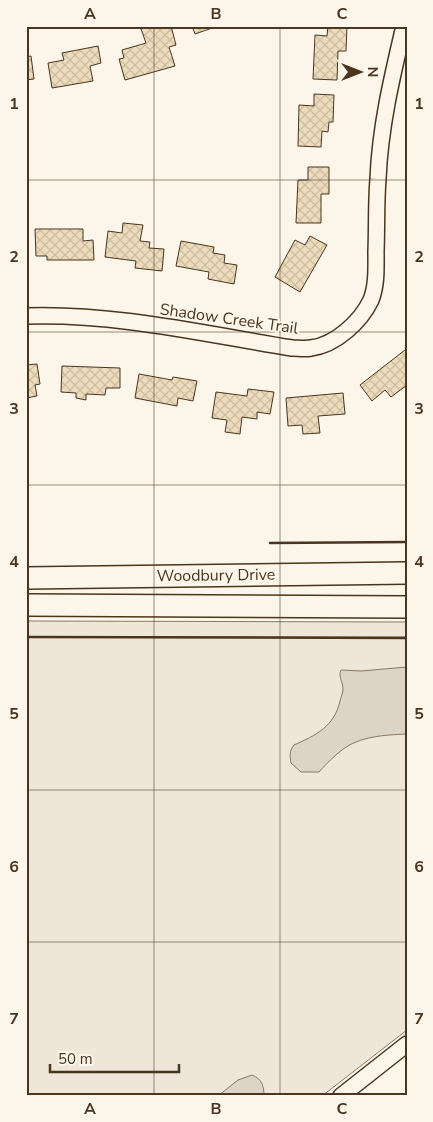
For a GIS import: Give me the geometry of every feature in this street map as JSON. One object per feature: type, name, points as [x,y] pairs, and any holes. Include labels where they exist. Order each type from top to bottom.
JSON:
[{"type":"main road","name":"Woodbury Drive","points":[[26,578],[407,572]]},
{"type":"main road","name":"Woodbury Drive","points":[[26,605],[407,607]]},
{"type":"street","name":"Shadow Creek Trail","points":[[26,316],[53,315],[100,318],[292,348],[312,348],[329,343],[347,330],[363,314],[372,298],[376,276],[380,145],[386,102],[404,26]]},
{"type":"street","points":[[341,1096],[407,1044]]},
{"type":"shaded area","points":[[26,621],[407,622],[407,1030],[322,1096],[26,1096]]},
{"type":"shaded area","points":[[407,667],[407,734],[365,739],[349,745],[330,760],[319,772],[301,772],[291,763],[292,747],[317,734],[329,724],[337,710],[343,692],[341,670],[361,671]]},
{"type":"shaded area","points":[[252,1075],[262,1083],[264,1096],[218,1096],[238,1080]]},
{"type":"building","points":[[149,26],[171,26],[176,45],[169,47],[175,66],[125,80],[119,59],[124,58],[122,50],[146,43],[141,29]]},
{"type":"building","points":[[192,26],[218,26],[195,34]]},
{"type":"building","points":[[328,26],[347,26],[346,51],[338,51],[337,80],[313,79],[315,35],[327,36]]},
{"type":"building","points":[[98,46],[101,63],[90,66],[93,81],[52,88],[48,63],[64,60],[62,53]]},
{"type":"building","points":[[31,56],[34,79],[26,80],[26,57]]},
{"type":"building","points":[[314,94],[334,95],[333,122],[329,122],[328,132],[322,131],[321,147],[298,146],[299,105],[314,106]]},
{"type":"building","points":[[308,167],[329,167],[329,194],[321,194],[321,223],[296,223],[298,180],[308,180]]},
{"type":"building","points":[[123,223],[143,225],[140,241],[150,242],[149,248],[164,249],[162,271],[135,268],[136,261],[105,257],[108,231],[122,233]]},
{"type":"building","points":[[35,229],[83,229],[83,241],[93,240],[94,260],[47,260],[47,256],[36,256]]},
{"type":"building","points":[[310,236],[327,245],[300,292],[275,277],[295,240],[305,245]]},
{"type":"building","points":[[181,241],[214,247],[213,253],[225,255],[224,263],[237,265],[234,284],[208,279],[209,272],[176,266]]},
{"type":"building","points":[[405,350],[407,352],[407,385],[391,397],[385,390],[372,401],[360,385]]},
{"type":"building","points":[[37,364],[40,384],[35,385],[37,396],[26,398],[26,365]]},
{"type":"building","points":[[62,366],[120,368],[120,388],[106,388],[105,395],[86,394],[86,400],[76,398],[76,393],[61,392]]},
{"type":"building","points":[[139,374],[172,380],[173,377],[197,381],[193,401],[178,398],[177,406],[135,398]]},
{"type":"building","points":[[248,389],[274,392],[270,414],[257,412],[257,419],[242,417],[240,434],[225,432],[227,420],[212,418],[216,392],[247,396]]},
{"type":"building","points":[[343,393],[345,414],[318,416],[320,433],[303,434],[302,425],[288,426],[286,398]]},
{"type":"wall","points":[[270,543],[407,542]]},
{"type":"wall","points":[[26,637],[407,638]]}]
